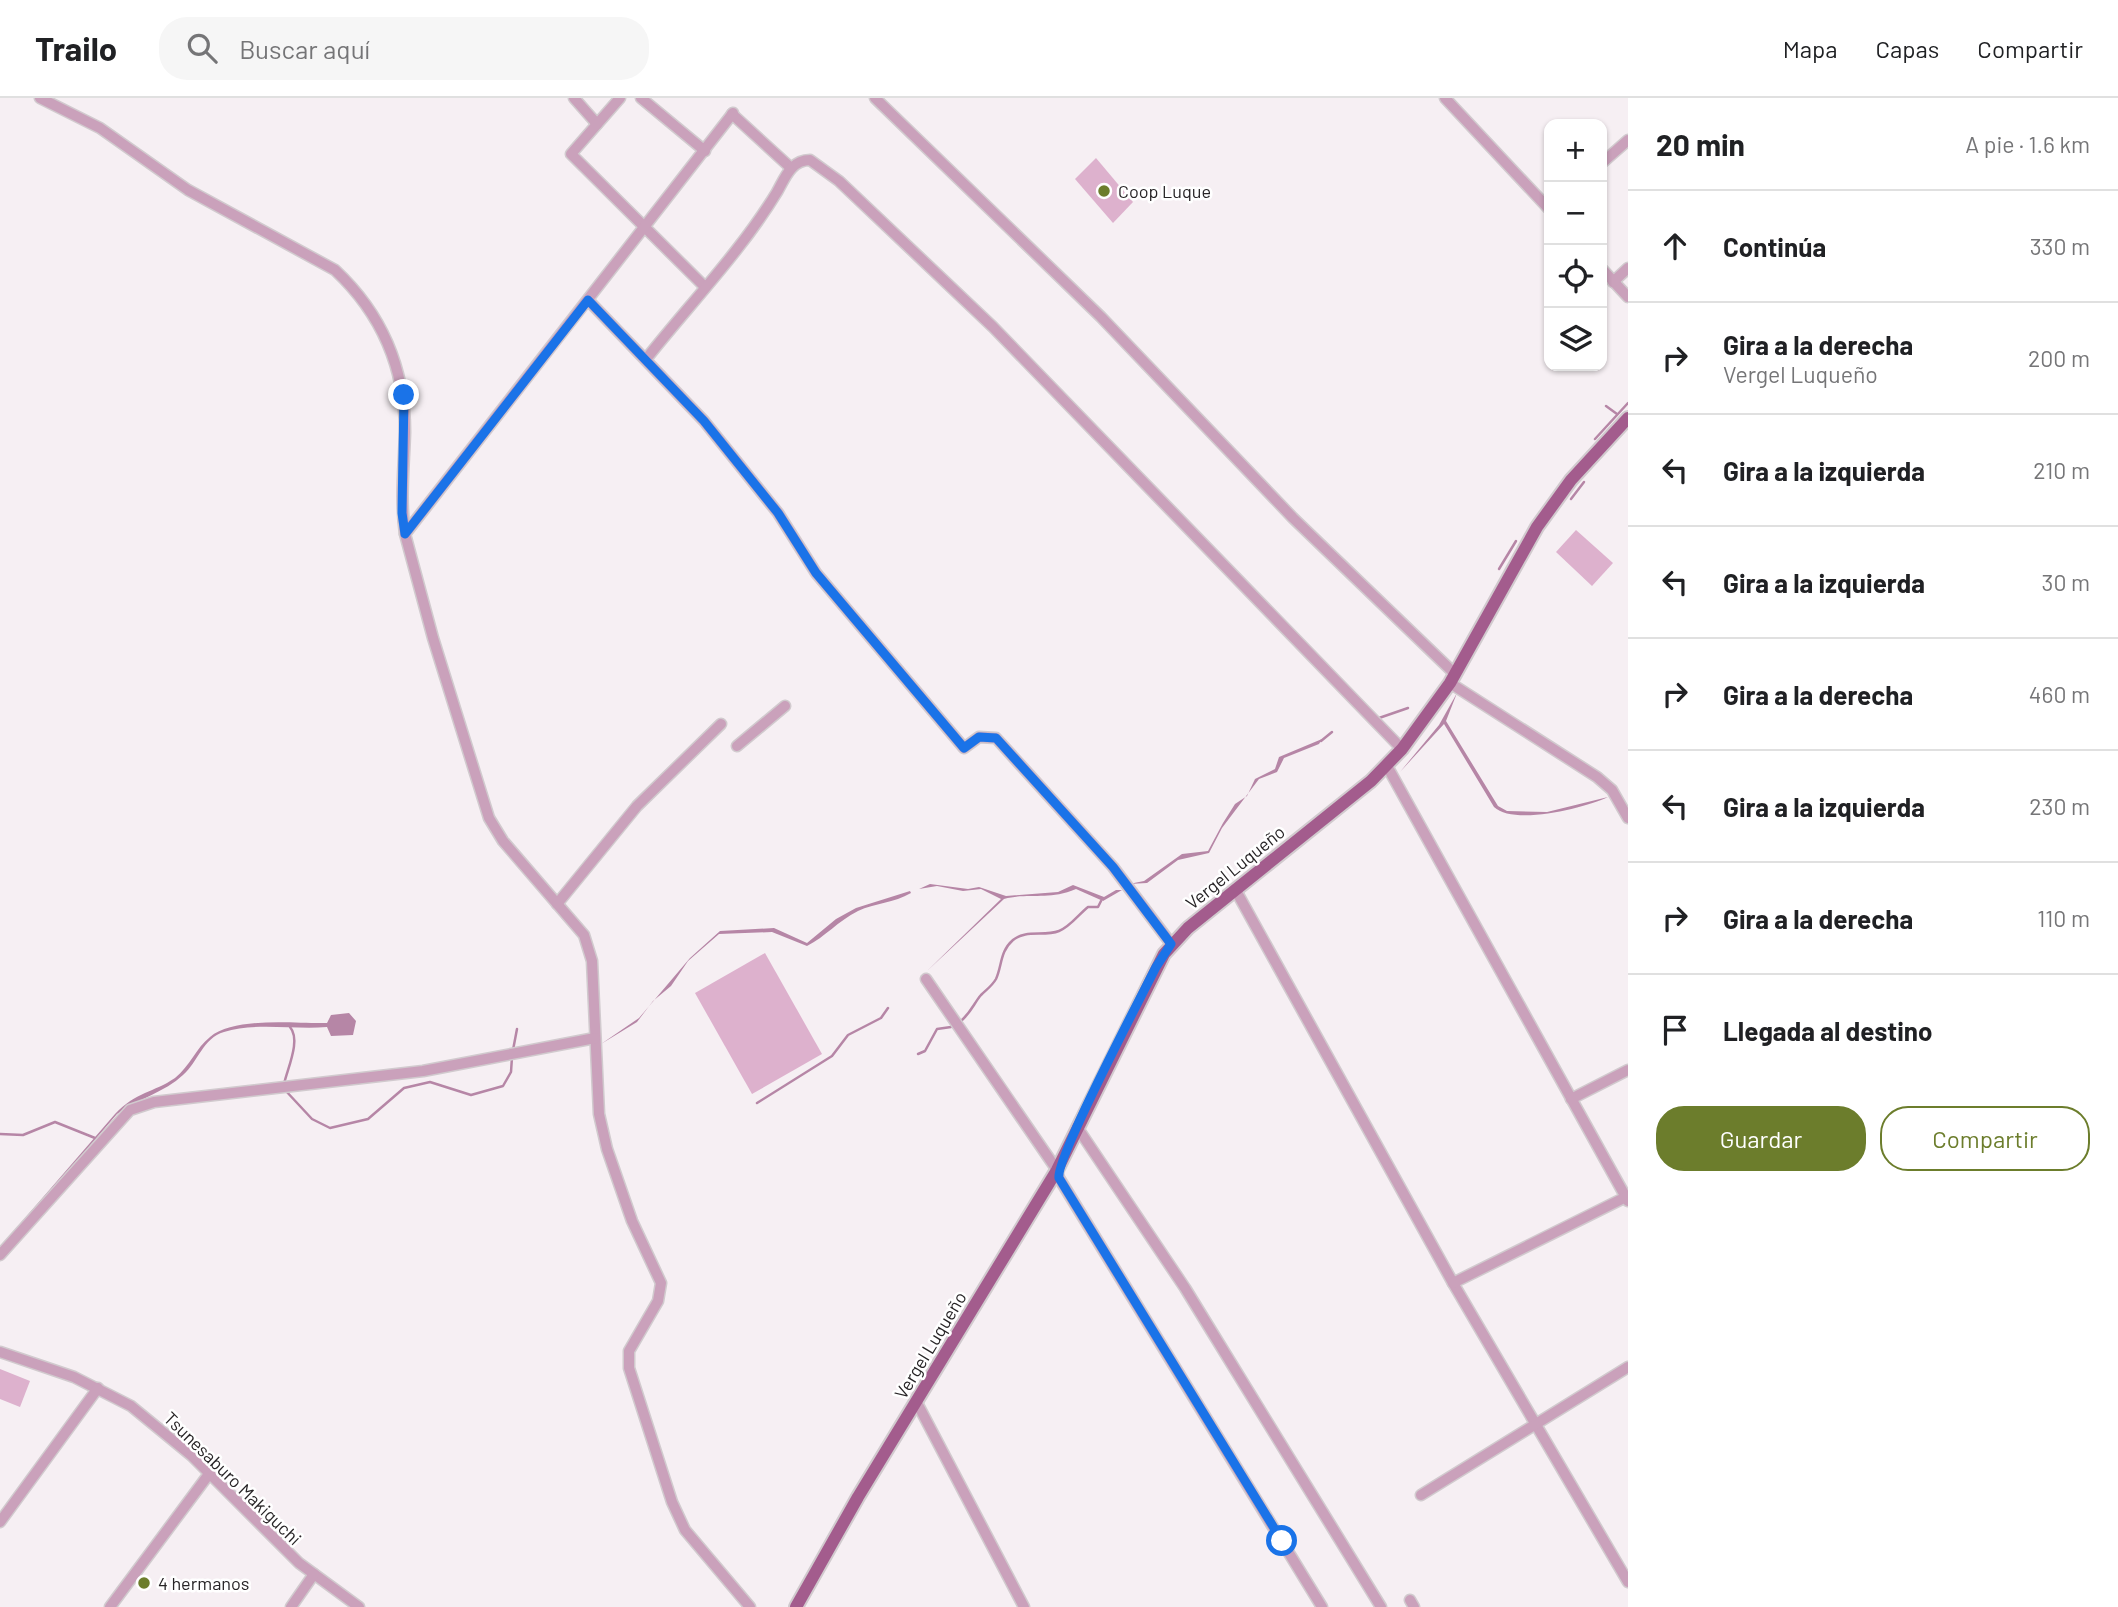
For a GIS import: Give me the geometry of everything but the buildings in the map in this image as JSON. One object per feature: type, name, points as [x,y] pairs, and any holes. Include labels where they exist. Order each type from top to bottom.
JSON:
[{"type":"main road","name":"Vergel Luqueño","points":[[796,1607],[916,1401],[1057,1170],[1156,967],[1171,944],[1387,766],[1402,749],[1453,679],[1537,527],[1571,480],[1628,418]]},
{"type":"street","points":[[40,98],[61,102],[188,190],[335,270],[355,288],[383,331],[400,373],[404,395],[402,513],[405,534],[433,638],[485,807],[503,841],[584,935],[592,961],[599,1114],[624,1201],[661,1283],[658,1301],[629,1351],[629,1368],[662,1472],[685,1530],[750,1607]]},
{"type":"street","points":[[574,98],[597,124]]},
{"type":"street","points":[[620,98],[571,154],[704,286]]},
{"type":"street","points":[[641,98],[705,151]]},
{"type":"street","points":[[875,98],[1101,317],[1293,518],[1453,679],[1597,777],[1612,790],[1628,818]]},
{"type":"street","points":[[1445,98],[1544,204]]},
{"type":"street","points":[[405,534],[733,114],[791,168]]},
{"type":"street","points":[[1607,159],[1628,140]]},
{"type":"street","points":[[647,358],[767,208],[791,168],[797,163],[810,160],[831,175],[935,272],[1091,425],[1402,749]]},
{"type":"street","points":[[1613,282],[1628,268]]},
{"type":"street","points":[[1607,275],[1628,297]]},
{"type":"street","points":[[588,300],[647,358],[704,421],[778,513],[816,573],[964,748],[979,737],[996,738],[1113,867],[1171,944]]},
{"type":"street","points":[[737,746],[785,706]]},
{"type":"street","points":[[557,904],[636,806],[721,724]]},
{"type":"street","points":[[1387,766],[1627,1199],[1453,1283]]},
{"type":"street","points":[[1235,889],[1453,1283],[1628,1582]]},
{"type":"street","points":[[926,979],[1057,1170],[1059,1178],[1321,1607]]},
{"type":"street","points":[[0,1255],[130,1110],[154,1102],[423,1071],[595,1038]]},
{"type":"street","points":[[1571,1098],[1628,1070]]},
{"type":"street","points":[[1077,1127],[1185,1288],[1381,1607]]},
{"type":"street","name":"Tsunesaburo Makiguchi","points":[[0,1352],[98,1388],[131,1406],[209,1474],[280,1545],[359,1607]]},
{"type":"street","points":[[1421,1495],[1628,1367]]},
{"type":"street","points":[[0,1522],[98,1388]]},
{"type":"street","points":[[916,1401],[1024,1607]]},
{"type":"street","points":[[110,1607],[209,1474]]},
{"type":"street","points":[[291,1607],[314,1574]]},
{"type":"shaded area","name":"Coop Luque","points":[[1096,158],[1133,202],[1113,223],[1075,179]]},
{"type":"shaded area","points":[[1576,530],[1613,563],[1592,586],[1556,552]]},
{"type":"shaded area","points":[[1457,693],[1446,721],[1498,806],[1507,811],[1547,812],[1608,797],[1550,813],[1517,815],[1504,812],[1494,807],[1444,724],[1400,772],[1439,725]]},
{"type":"shaded area","points":[[1322,739],[1319,744],[1284,758],[1277,772],[1259,779],[1248,793],[1255,779],[1275,769],[1279,757]]},
{"type":"shaded area","points":[[1245,797],[1222,828],[1209,853],[1178,860],[1147,883],[1129,884],[1144,881],[1182,854],[1208,851],[1235,804]]},
{"type":"shaded area","points":[[930,884],[968,889],[979,887],[1006,896],[1058,892],[1073,885],[1104,897],[1116,890],[1122,890],[1103,901],[1076,889],[1056,895],[1004,899],[927,971],[1001,899],[981,889],[963,891],[937,886],[919,889]]},
{"type":"shaded area","points":[[910,891],[911,893],[858,911],[807,946],[772,932],[719,934],[688,961],[671,986],[655,1000],[690,958],[720,931],[774,928],[807,943],[836,919],[856,908]]},
{"type":"shaded area","points":[[765,953],[822,1054],[752,1094],[695,993]]},
{"type":"shaded area","points":[[649,1006],[637,1022],[601,1044],[639,1018]]},
{"type":"shaded area","points":[[349,1013],[356,1021],[353,1035],[331,1036],[327,1027],[248,1027],[224,1032],[211,1039],[188,1070],[176,1081],[117,1114],[0,1251],[0,1247],[115,1114],[138,1096],[175,1078],[210,1037],[234,1026],[266,1022],[327,1023],[331,1015]]},
{"type":"shaded area","points":[[0,1369],[30,1381],[20,1407],[0,1399]]},
{"type":"waterway","points":[[1595,439],[1628,403]]},
{"type":"waterway","points":[[1606,406],[1617,414]]},
{"type":"waterway","points":[[1571,499],[1584,482]]},
{"type":"waterway","points":[[1499,569],[1516,541]]},
{"type":"waterway","points":[[1379,718],[1408,708]]},
{"type":"waterway","points":[[1321,741],[1332,732]]},
{"type":"waterway","points":[[962,1020],[994,981],[1003,954],[1013,940],[1029,934],[1059,931],[1088,907],[1098,907],[1101,901]]},
{"type":"waterway","points":[[757,1103],[832,1056],[848,1035],[881,1018],[888,1008]]},
{"type":"waterway","points":[[284,1084],[294,1046],[290,1027]]},
{"type":"waterway","points":[[918,1054],[925,1051],[937,1029],[951,1027]]},
{"type":"waterway","points":[[513,1050],[517,1029]]},
{"type":"waterway","points":[[285,1090],[312,1119],[330,1128],[368,1119],[404,1088],[430,1082],[471,1095],[503,1086],[511,1072],[512,1057]]},
{"type":"waterway","points":[[0,1134],[23,1135],[55,1122],[95,1138]]},
{"type":"place","name":"Coop Luque","points":[[1104,191]]},
{"type":"place","name":"4 hermanos","points":[[144,1583]]},
{"type":"route","points":[[404,395],[402,513],[405,534],[588,300],[647,358],[704,421],[778,513],[816,573],[964,748],[979,737],[986,735],[996,738],[1113,867],[1171,944],[1156,967],[1077,1127],[1057,1170],[1059,1178],[1282,1541]]}]
